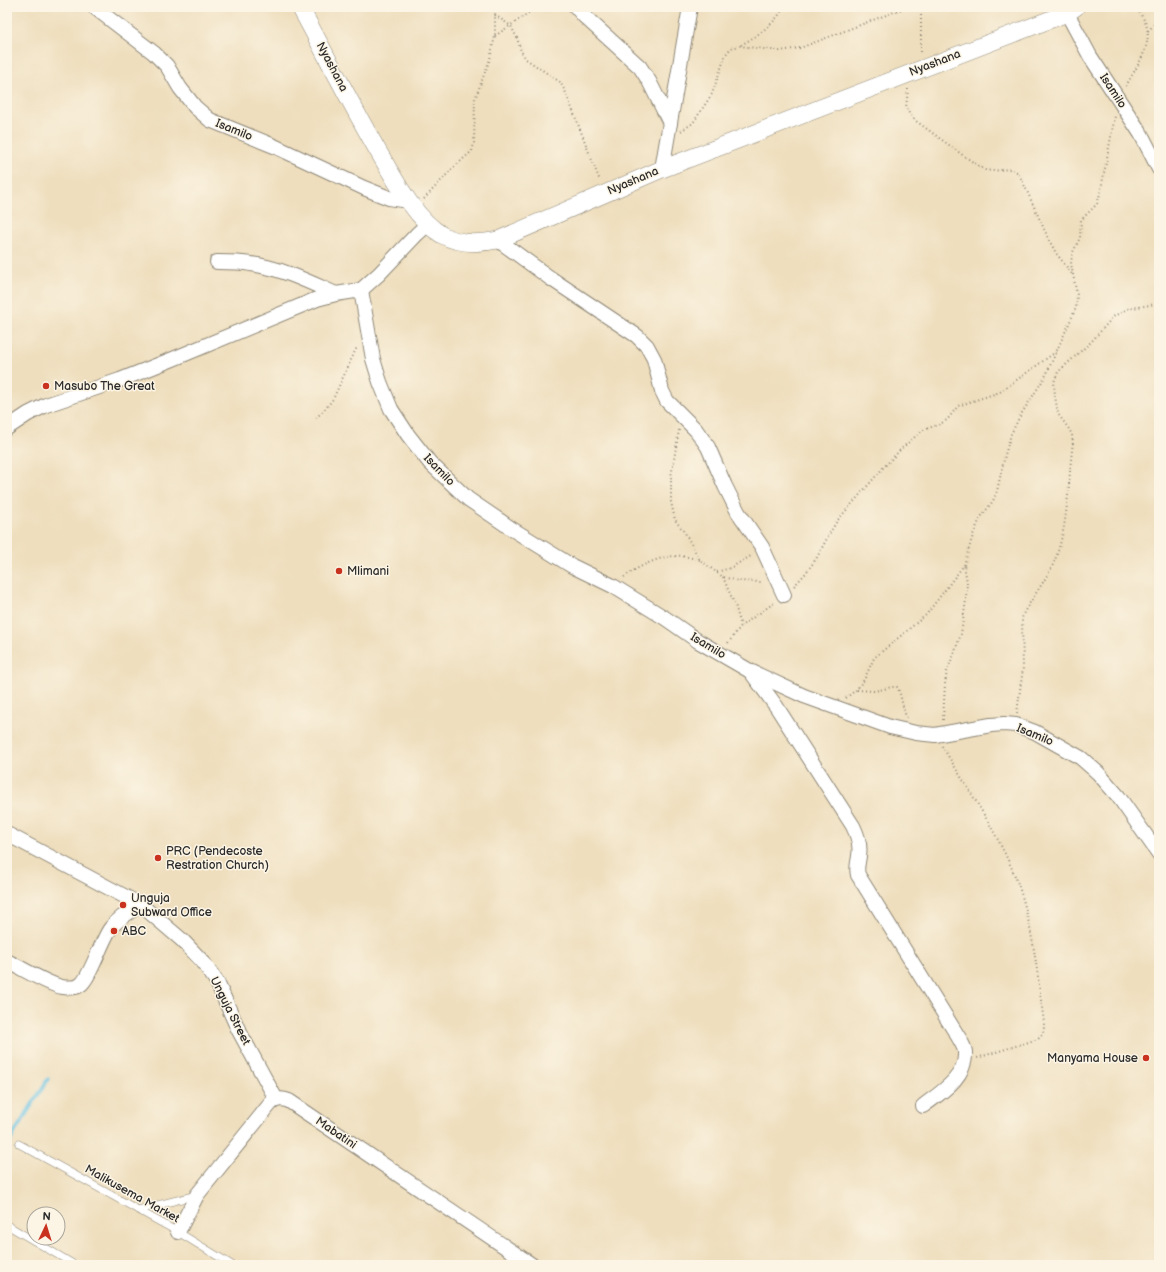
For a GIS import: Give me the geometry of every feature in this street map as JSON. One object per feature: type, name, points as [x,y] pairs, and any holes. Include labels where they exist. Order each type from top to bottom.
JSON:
[{"type":"street","name":"Isamilo","points":[[94,7],[154,53],[166,66],[180,88],[195,107],[210,120],[274,146],[364,188],[412,205]]},
{"type":"street","name":"Nyashana","points":[[300,7],[361,122],[400,189],[412,205],[428,224],[443,235],[458,242],[482,243],[498,240],[662,169],[1071,10]]},
{"type":"street","points":[[576,7],[640,67],[649,80],[669,128]]},
{"type":"street","name":"Isamilo","points":[[1071,10],[1090,56],[1141,134],[1159,169]]},
{"type":"street","points":[[662,169],[688,11]]},
{"type":"street","points":[[7,428],[28,414],[46,405],[120,380],[306,304],[336,294],[361,290],[379,274],[428,224]]},
{"type":"street","points":[[498,240],[550,278],[637,336],[648,346],[654,360],[662,391],[667,401],[681,413],[708,447],[738,512],[762,547],[782,589]]},
{"type":"street","points":[[217,262],[252,264],[280,271],[336,294]]},
{"type":"street","name":"Isamilo","points":[[361,290],[373,359],[380,382],[391,409],[408,435],[430,463],[468,499],[512,529],[572,566],[614,586],[666,618],[698,641],[750,671],[804,696],[836,706],[890,727],[916,733],[939,734],[1004,724],[1016,725],[1035,732],[1081,758],[1098,773],[1118,796],[1159,854]]},
{"type":"street","points":[[750,671],[780,712],[853,826],[858,837],[860,847],[856,869],[858,875],[965,1050],[965,1062],[960,1073],[949,1086],[923,1106]]},
{"type":"street","name":"Unguja Street","points":[[7,834],[141,904],[182,940],[203,962],[217,982],[238,1029],[276,1099]]},
{"type":"street","points":[[7,961],[52,984],[67,987],[81,985],[86,978],[109,930],[117,920],[141,904]]},
{"type":"street","points":[[178,1232],[197,1195],[263,1111],[276,1099]]},
{"type":"street","name":"Mabatini","points":[[276,1099],[288,1101],[532,1265]]},
{"type":"lane","name":"Malikusema Market","points":[[19,1144],[178,1232],[232,1265]]},
{"type":"lane","points":[[138,1210],[197,1195]]},
{"type":"lane","points":[[7,1225],[74,1265]]},
{"type":"path","points":[[412,205],[472,151],[474,144],[475,100],[490,59],[495,36],[495,7]]},
{"type":"path","points":[[495,36],[537,7]]},
{"type":"path","points":[[669,128],[681,132],[692,123],[712,94],[726,54],[731,48],[740,46],[760,34],[778,18],[784,7]]},
{"type":"path","points":[[740,46],[780,51],[800,48],[907,7]]},
{"type":"path","points":[[921,7],[917,71],[908,89],[906,102],[908,113],[931,133],[985,170],[992,171],[1010,169],[1017,172],[1056,253],[1072,274]]},
{"type":"path","points":[[836,706],[856,690],[868,674],[874,658],[926,615],[964,565],[980,517],[993,501],[997,491],[1011,434],[1020,416],[1045,377],[1076,308],[1077,295],[1071,264],[1072,254],[1080,238],[1081,220],[1096,204],[1100,194],[1109,140],[1118,99],[1142,57],[1147,44],[1148,31],[1144,20],[1134,7]]},
{"type":"path","points":[[495,15],[511,26],[521,51],[526,59],[560,82],[566,93],[604,193]]},
{"type":"path","points":[[1148,31],[1159,19]]},
{"type":"path","points":[[1016,725],[1023,668],[1022,618],[1024,612],[1057,556],[1065,526],[1067,511],[1073,442],[1069,429],[1058,414],[1054,382],[1058,372],[1091,342],[1114,317],[1127,309],[1156,304],[1159,302]]},
{"type":"path","points":[[316,418],[333,399],[367,326]]},
{"type":"path","points":[[720,653],[741,626],[782,589],[808,569],[816,559],[830,531],[837,521],[902,448],[923,430],[947,420],[958,406],[1000,392],[1057,351]]},
{"type":"path","points":[[681,413],[671,477],[671,502],[675,520],[685,533],[700,560]]},
{"type":"path","points":[[717,572],[741,562],[762,547]]},
{"type":"path","points":[[614,586],[637,569],[663,558],[685,556],[700,560],[723,577],[738,581],[754,582],[782,589]]},
{"type":"path","points":[[964,565],[967,582],[961,634],[947,671],[939,734],[993,830],[1015,877],[1032,940],[1044,1022],[1043,1035],[1038,1039],[965,1062]]},
{"type":"path","points":[[723,577],[736,608],[741,626]]},
{"type":"path","points":[[856,690],[875,691],[897,687],[904,712],[916,733]]},
{"type":"waterway","points":[[7,1149],[13,1135],[48,1079]]},
{"type":"place","name":"Masubo The Great","points":[[46,386]]},
{"type":"place","name":"Mlimani","points":[[339,571]]},
{"type":"place","name":"PRC (Pendecoste Restration Church)","points":[[158,858]]},
{"type":"place","name":"Unguja Subward Office","points":[[123,905]]},
{"type":"place","name":"ABC","points":[[114,931]]},
{"type":"place","name":"Manyama House","points":[[1146,1058]]}]
